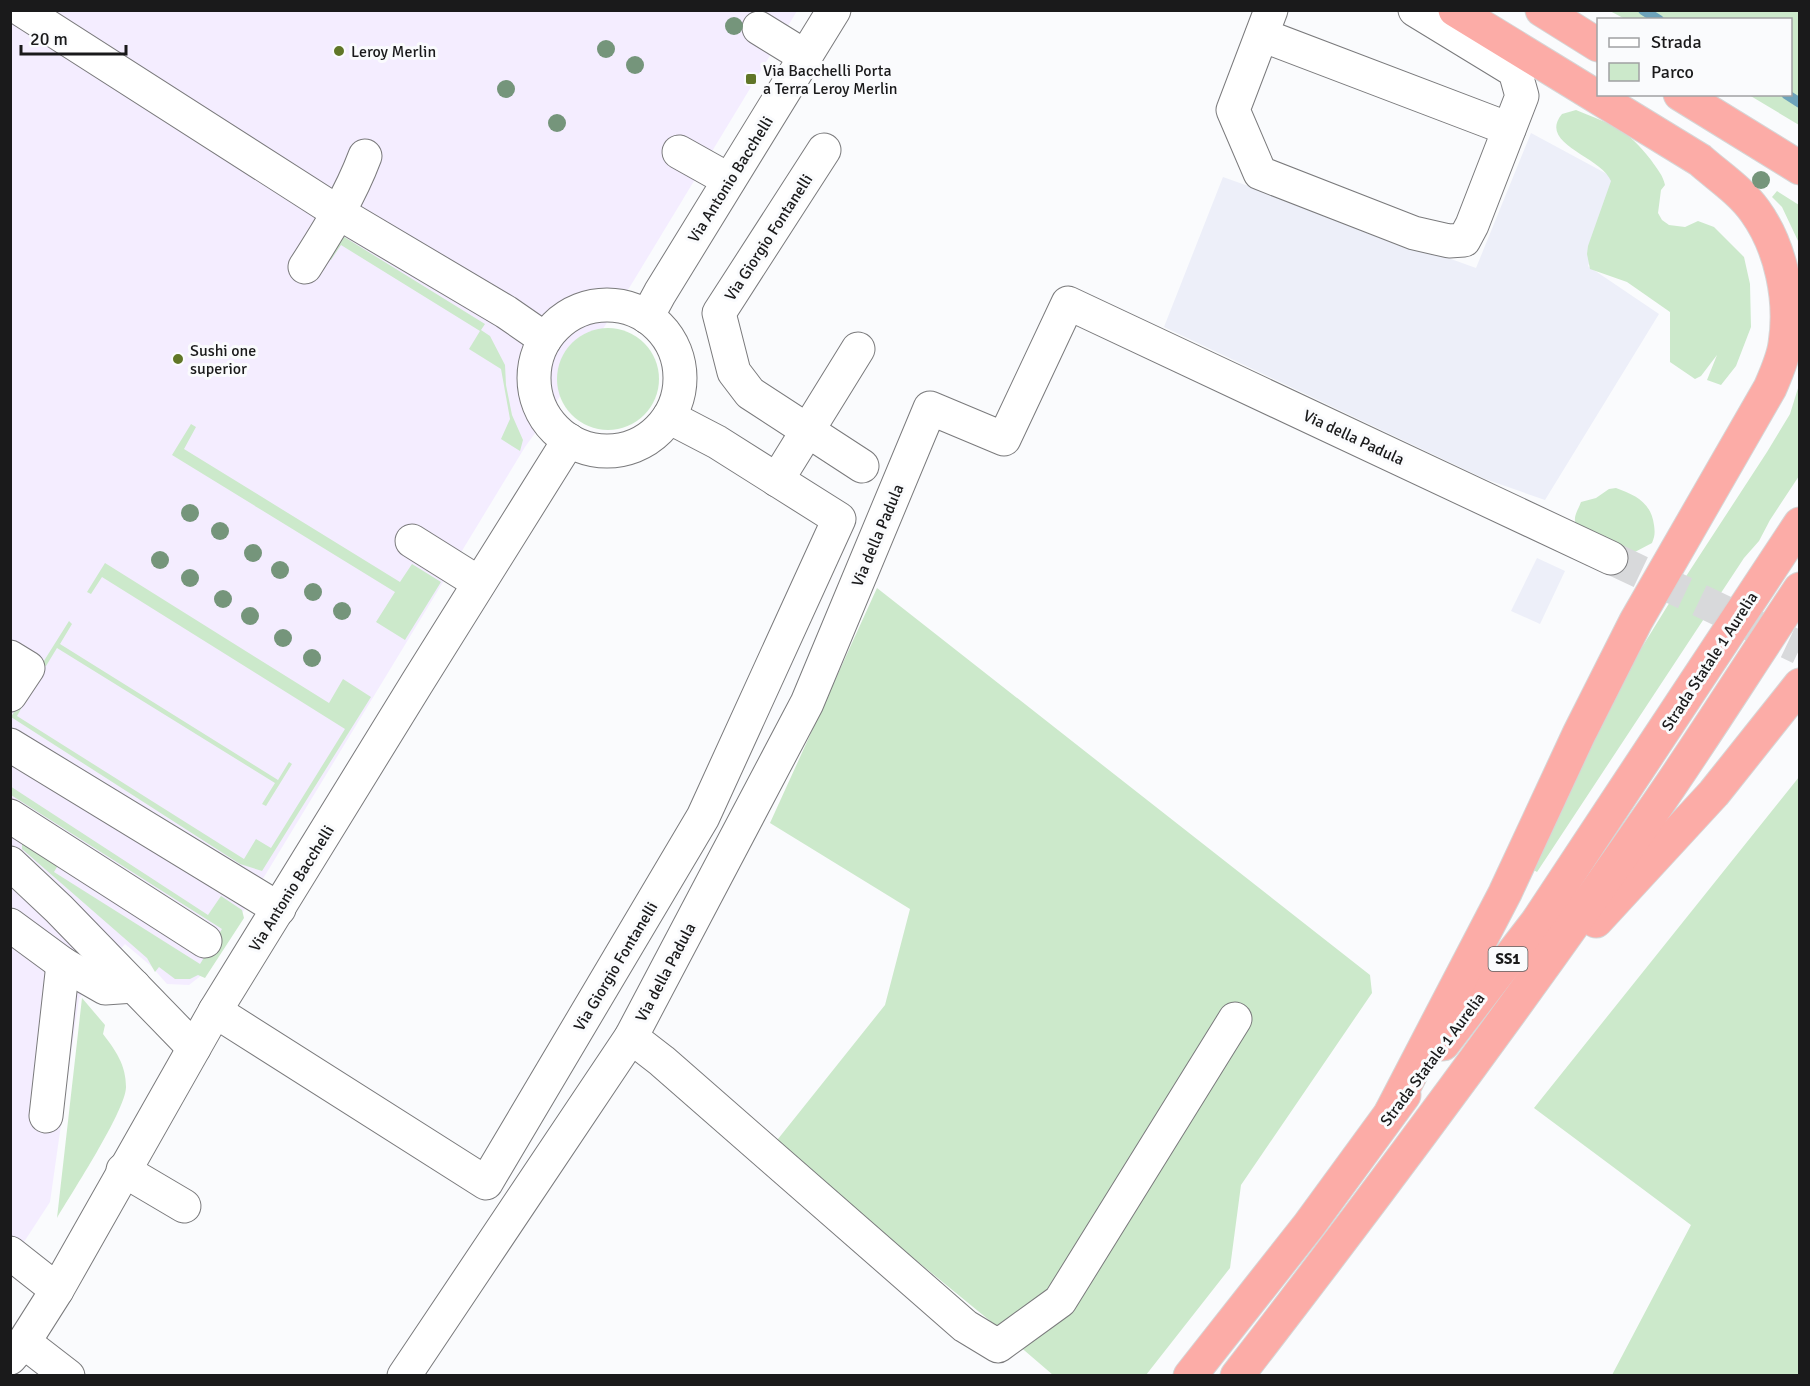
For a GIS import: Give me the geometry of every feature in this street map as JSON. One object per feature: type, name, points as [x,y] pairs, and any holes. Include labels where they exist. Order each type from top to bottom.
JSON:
[{"type":"highway","points":[[1391,1112],[1505,893],[1579,734],[1636,621],[1770,388],[1785,346],[1787,326],[1783,277],[1772,241],[1754,210],[1731,187],[1700,160],[1455,10]]},
{"type":"highway","points":[[1542,10],[1597,44]]},
{"type":"highway","points":[[1683,96],[1800,168]]},
{"type":"highway","name":"Strada Statale 1 Aurelia","points":[[1190,1376],[1309,1225],[1391,1112],[1537,922],[1800,524]]},
{"type":"highway","name":"SS1","points":[[1237,1376],[1346,1235],[1510,1014],[1656,806],[1800,589]]},
{"type":"highway","points":[[1510,1014],[1714,794],[1800,686]]},
{"type":"street","points":[[22,10],[339,213],[506,312],[545,339]]},
{"type":"street","name":"Via Antonio Bacchelli","points":[[647,317],[834,10]]},
{"type":"street","points":[[1415,10],[1515,71],[1522,96],[1472,225],[1464,240],[1449,241],[1413,233],[1260,173],[1233,110],[1266,23],[1509,129]]},
{"type":"street","points":[[759,28],[806,57]]},
{"type":"street","name":"Via Giorgio Fontanelli","points":[[824,150],[719,313],[734,372],[750,393],[862,466]]},
{"type":"street","points":[[679,152],[729,180]]},
{"type":"street","points":[[305,267],[339,213],[356,181],[365,156]]},
{"type":"street","name":"Via della Padula","points":[[404,1376],[530,1200],[630,1037],[807,703],[930,408],[1004,440],[1068,303],[1611,558]]},
{"type":"street","points":[[621,306],[647,317],[657,325],[672,345],[679,369],[678,393],[669,417],[652,435],[630,447],[618,450],[593,450],[569,440],[552,427],[539,406],[535,393],[535,365],[545,339],[565,318],[591,307],[621,306]]},
{"type":"street","points":[[777,480],[858,349]]},
{"type":"street","name":"Via Giorgio Fontanelli","points":[[215,1011],[486,1182],[703,817],[839,519],[717,442],[669,417]]},
{"type":"street","name":"Via Antonio Bacchelli","points":[[17,1350],[57,1290],[215,1011],[569,440]]},
{"type":"street","points":[[412,541],[479,583]]},
{"type":"street","points":[[10,657],[28,668],[10,695]]},
{"type":"street","points":[[10,745],[279,909]]},
{"type":"street","points":[[10,816],[205,941]]},
{"type":"street","points":[[10,863],[59,909],[194,1048]]},
{"type":"street","points":[[10,925],[63,964],[105,988],[134,986]]},
{"type":"street","points":[[46,1116],[63,964]]},
{"type":"street","points":[[630,1037],[662,1061],[965,1326],[998,1346],[1060,1301],[1235,1019]]},
{"type":"street","points":[[123,1170],[184,1206]]},
{"type":"street","points":[[10,1253],[57,1290]]},
{"type":"street","points":[[17,1350],[27,1376]]},
{"type":"street","points":[[17,1350],[68,1376]]},
{"type":"shaded area","points":[[11,11],[797,11],[631,285],[525,447],[207,971],[189,985],[167,984],[151,966],[125,944],[79,998],[50,1202],[11,1262]]},
{"type":"shaded area","points":[[1531,133],[1620,181],[1588,266],[1659,314],[1545,500],[1485,479],[1164,327],[1223,177],[1476,268]]},
{"type":"shaded area","points":[[1537,558],[1565,571],[1540,624],[1511,611]]},
{"type":"green space","points":[[1610,11],[1799,11],[1799,125],[1751,96],[1792,96],[1792,18],[1623,18]]},
{"type":"green space","points":[[1576,110],[1626,134],[1651,160],[1665,185],[1661,190],[1658,213],[1662,220],[1669,225],[1685,227],[1698,221],[1714,227],[1744,257],[1750,284],[1751,327],[1736,366],[1721,385],[1707,380],[1717,355],[1701,376],[1695,379],[1670,362],[1670,312],[1627,282],[1590,269],[1588,246],[1611,181],[1596,164],[1564,142],[1558,134],[1557,124],[1562,114]]},
{"type":"green space","points":[[1777,191],[1799,205],[1799,243],[1782,207],[1772,197]]},
{"type":"green space","points":[[341,235],[485,324],[481,330],[490,336],[505,365],[512,415],[523,440],[520,451],[501,439],[510,419],[501,369],[469,349],[480,331],[341,245],[331,260],[327,257]]},
{"type":"green space","points":[[608,328],[628,332],[644,343],[655,359],[659,379],[655,399],[644,415],[628,426],[608,430],[588,426],[572,415],[561,399],[557,379],[561,359],[572,343],[588,332]]},
{"type":"green space","points":[[1799,385],[1799,476],[1759,541],[1744,558],[1537,872],[1530,868],[1623,678],[1790,414]]},
{"type":"green space","points":[[191,424],[196,427],[184,449],[400,582],[412,564],[441,582],[405,640],[376,622],[395,592],[172,455]]},
{"type":"green space","points":[[1616,488],[1641,500],[1652,517],[1655,532],[1652,543],[1633,553],[1618,550],[1591,538],[1578,527],[1575,521],[1581,502],[1596,498],[1609,489]]},
{"type":"green space","points":[[105,563],[329,703],[343,679],[371,697],[262,871],[240,864],[11,717],[25,694],[28,696],[17,716],[244,859],[256,839],[271,848],[345,729],[102,577],[91,594],[87,592]]},
{"type":"green space","points":[[877,588],[1370,975],[1372,993],[1241,1185],[1230,1268],[1146,1375],[1053,1375],[774,1144],[885,1005],[910,909],[770,823]]},
{"type":"green space","points":[[69,621],[72,624],[60,644],[278,780],[289,762],[292,764],[266,806],[262,804],[275,783],[57,648],[46,666],[42,664]]},
{"type":"green space","points":[[1799,777],[1799,1375],[1612,1375],[1691,1225],[1534,1108]]},
{"type":"green space","points":[[10,786],[208,915],[221,896],[242,910],[244,918],[205,978],[198,975],[190,979],[175,979],[159,967],[155,972],[147,958],[22,849],[22,842],[61,860],[54,872],[200,964],[222,929],[11,795]]},
{"type":"green space","points":[[82,998],[105,1025],[103,1034],[119,1059],[126,1079],[126,1087],[124,1098],[108,1132],[57,1218]]},
{"type":"waterway","points":[[1643,10],[1656,18]]},
{"type":"waterway","points":[[1789,96],[1800,103]]},
{"type":"tunnel","points":[[1611,558],[1800,648]]},
{"type":"place","name":"Leroy Merlin","points":[[339,51]]},
{"type":"place","name":"Via Bacchelli Porta a Terra Leroy Merlin","points":[[751,79]]},
{"type":"place","name":"Sushi one superior","points":[[178,359]]}]
